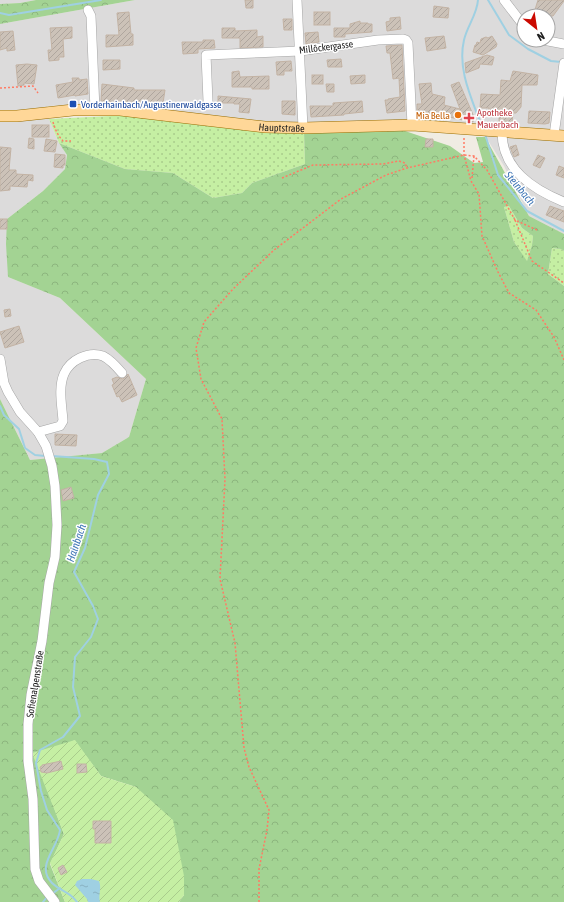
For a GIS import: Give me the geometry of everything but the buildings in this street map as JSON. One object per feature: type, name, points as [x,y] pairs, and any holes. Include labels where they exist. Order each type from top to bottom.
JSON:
[{"type":"main road","name":"Hauptstraße","points":[[0,116],[95,110],[152,113],[265,127],[303,128],[412,125],[559,135]]},
{"type":"street","points":[[297,0],[303,128]]},
{"type":"street","points":[[504,0],[516,16]]},
{"type":"street","points":[[88,10],[91,16],[95,110]]},
{"type":"street","name":"Millöckergasse","points":[[208,102],[206,56],[300,51],[378,40],[403,39],[408,43],[412,125]]},
{"type":"street","points":[[559,135],[563,66]]},
{"type":"street","points":[[496,131],[502,142],[508,161],[517,172],[529,183],[564,202]]},
{"type":"street","points":[[0,359],[4,383],[8,392],[20,412],[38,432],[60,426],[64,421],[61,394],[62,382],[64,374],[74,361],[86,356],[103,356],[115,364],[122,373]]},
{"type":"street","name":"Sofienalpenstraße","points":[[38,432],[46,446],[51,461],[55,486],[56,541],[55,557],[49,582],[42,641],[31,695],[28,724],[28,761],[34,809],[34,862],[37,876],[54,900]]},
{"type":"path","points":[[0,88],[33,86],[38,93]]},
{"type":"path","points":[[50,113],[55,129],[61,139],[63,141],[71,141]]},
{"type":"path","points":[[464,128],[464,155],[471,181],[479,194],[482,236],[509,294],[536,310],[554,337],[564,360]]},
{"type":"path","points":[[259,902],[259,869],[267,830],[269,810],[249,767],[244,748],[235,643],[220,579],[225,479],[222,419],[201,379],[196,348],[204,322],[233,289],[274,250],[341,199],[386,175],[407,168],[464,155],[474,156],[487,170],[514,220],[532,261],[564,283]]},
{"type":"path","points":[[471,181],[474,156]]},
{"type":"path","points":[[282,178],[313,166],[383,164],[398,160],[405,163],[407,168]]},
{"type":"path","points":[[514,220],[537,230]]},
{"type":"shaded area","points":[[0,0],[36,0],[20,3],[0,4]]},
{"type":"shaded area","points":[[135,0],[564,0],[564,234],[529,216],[504,166],[479,126],[264,123],[100,104],[47,106],[49,119],[59,143],[67,155],[65,169],[43,191],[7,219],[8,277],[60,298],[146,379],[129,437],[102,453],[30,460],[0,399],[0,24]]},
{"type":"green space","points":[[36,0],[135,0],[0,24],[0,4],[20,3]]},
{"type":"green space","points":[[132,115],[239,128],[249,131],[304,132],[305,164],[252,183],[242,193],[213,198],[173,173],[125,169],[59,143],[49,119]]},
{"type":"green space","points":[[405,131],[450,146],[474,163],[483,162],[476,137],[485,137],[529,216],[564,234],[564,251],[561,249],[552,248],[548,274],[564,286],[564,902],[179,902],[184,895],[136,787],[101,776],[74,740],[50,797],[64,834],[50,864],[65,902],[0,902],[0,399],[30,460],[102,453],[129,437],[146,379],[60,298],[8,277],[6,244],[7,219],[43,191],[65,169],[67,155],[59,143],[125,169],[173,173],[213,198],[242,193],[252,183],[305,164],[304,132]],"holes":[[[509,206],[522,228],[533,236],[527,261],[514,242],[504,207]]]},
{"type":"green space","points":[[509,206],[522,228],[533,236],[527,262],[514,242],[504,207]]},
{"type":"green space","points":[[552,248],[561,249],[564,251],[564,286],[548,274]]},
{"type":"green space","points":[[75,740],[101,776],[136,787],[173,820],[184,876],[184,895],[179,902],[65,902],[50,863],[64,834],[32,753]]},
{"type":"water","points":[[82,879],[99,881],[100,902],[88,902],[75,885],[77,881]]},
{"type":"waterway","points":[[0,13],[9,15],[101,0]]},
{"type":"waterway","name":"Steinbach","points":[[478,0],[476,11],[464,40],[462,62],[470,95],[482,127]]},
{"type":"waterway","points":[[488,0],[509,35],[528,49],[551,61],[561,62]]},
{"type":"waterway","name":"Steinbach","points":[[485,134],[498,175],[527,211],[564,231]]},
{"type":"waterway","name":"Hainbach","points":[[0,406],[4,415],[19,429],[25,448],[35,455],[45,456]]},
{"type":"waterway","name":"Hainbach","points":[[52,456],[94,459],[107,462],[109,474],[98,495],[85,548],[74,572],[93,606],[98,619],[91,637],[75,657],[73,687],[80,716],[63,737],[40,750],[36,763],[41,791],[47,810],[60,830],[47,864],[47,877],[55,886],[74,898],[77,902]]},
{"type":"waterway","points":[[52,894],[60,888]]},
{"type":"waterway","points":[[43,902],[47,897]]},
{"type":"place","name":"Vorderhainbach/Augustinerwaldgasse","points":[[73,104]]},
{"type":"place","name":"Mia Bella","points":[[458,115]]},
{"type":"place","name":"Apotheke Mauerbach","points":[[469,118]]}]
